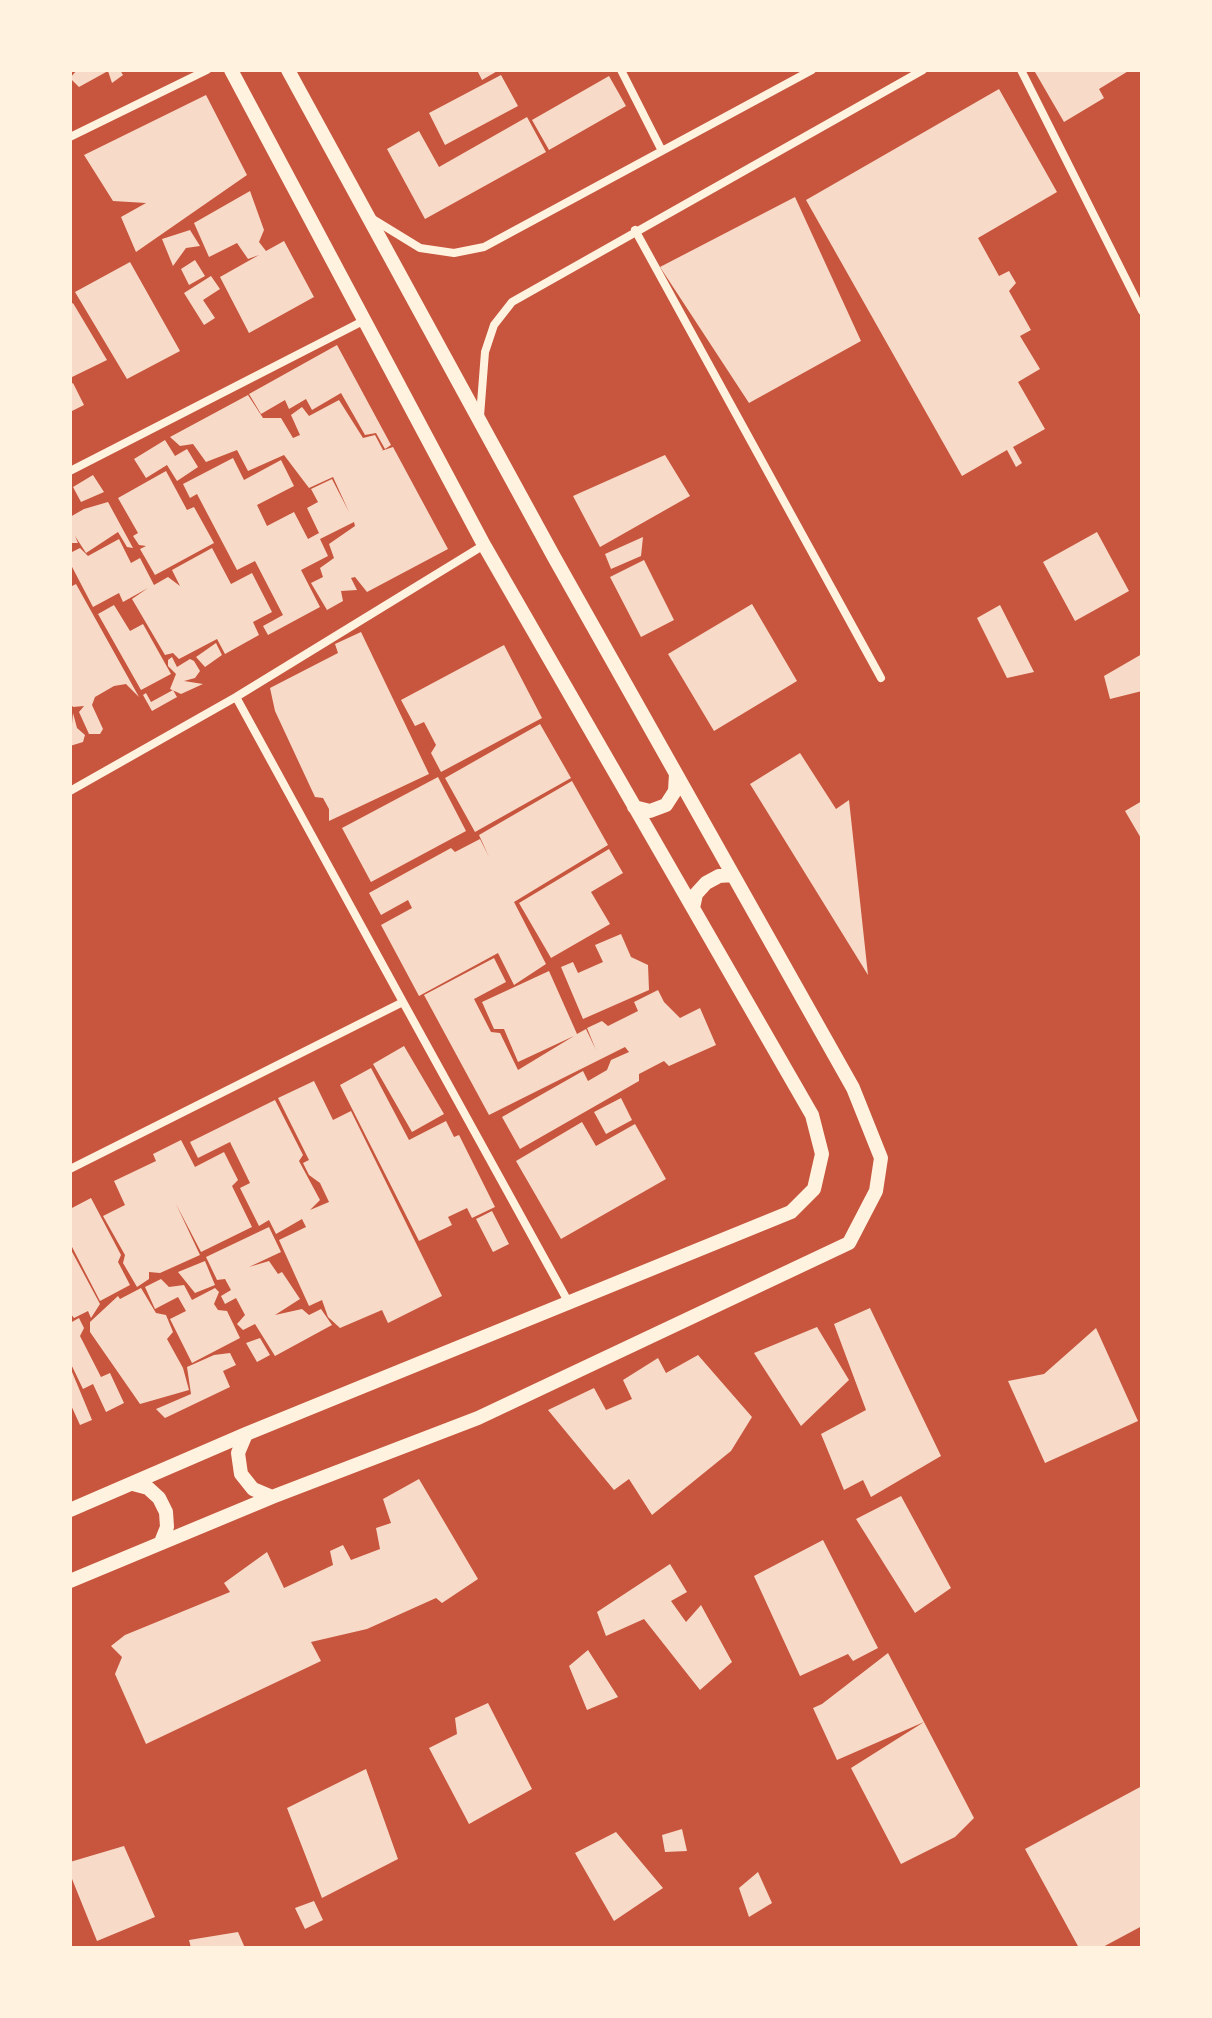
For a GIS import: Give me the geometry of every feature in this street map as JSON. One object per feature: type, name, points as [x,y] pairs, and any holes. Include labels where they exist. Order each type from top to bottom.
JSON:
[{"type":"street","points":[[70,137],[207,70]]},
{"type":"street","points":[[70,1510],[246,1434],[570,1305],[791,1212],[814,1189],[822,1154],[812,1115],[484,545],[231,70]]},
{"type":"street","points":[[70,1581],[272,1497],[478,1418],[849,1243],[876,1191],[881,1158],[853,1088],[480,421],[288,70]]},
{"type":"street","points":[[621,70],[662,151]]},
{"type":"street","points":[[371,218],[428,250],[454,253],[484,247],[812,70]]},
{"type":"street","points":[[480,421],[485,352],[494,325],[512,302],[923,70]]},
{"type":"street","points":[[1021,70],[1142,311]]},
{"type":"street","points":[[635,230],[881,678]]},
{"type":"street","points":[[70,471],[366,320]]},
{"type":"street","points":[[70,791],[236,697],[484,545]]},
{"type":"street","points":[[236,697],[570,1305]]},
{"type":"street","points":[[634,807],[650,811],[666,805],[675,791],[676,774]]},
{"type":"street","points":[[693,908],[696,894],[706,883],[719,876],[733,875]]},
{"type":"street","points":[[70,1169],[403,1002]]},
{"type":"street","points":[[246,1434],[238,1453],[241,1474],[253,1489],[272,1497]]},
{"type":"street","points":[[133,1484],[148,1488],[159,1498],[167,1527],[161,1542]]},
{"type":"building","points":[[77,70],[120,70],[123,75],[112,83],[108,71],[79,87],[70,78]]},
{"type":"building","points":[[477,70],[499,70],[482,80]]},
{"type":"building","points":[[1130,70],[1099,89],[1104,98],[1064,122],[1035,72]]},
{"type":"building","points":[[501,75],[518,106],[445,145],[429,113]]},
{"type":"building","points":[[609,76],[626,106],[549,150],[532,120]]},
{"type":"building","points":[[999,89],[1057,192],[978,238],[999,276],[1009,271],[1016,283],[1009,291],[1031,330],[1020,336],[1040,369],[1018,382],[1045,429],[1013,447],[1022,463],[1016,467],[1007,450],[962,476],[806,200]]},
{"type":"building","points":[[206,95],[247,175],[136,252],[121,217],[146,203],[113,201],[84,155]]},
{"type":"building","points":[[527,117],[546,152],[425,219],[387,149],[419,131],[439,167]]},
{"type":"building","points":[[250,191],[264,230],[259,242],[266,251],[284,241],[314,297],[249,333],[220,277],[259,255],[248,259],[237,243],[209,257],[194,223]]},
{"type":"building","points":[[795,197],[861,341],[749,403],[660,267]]},
{"type":"building","points":[[190,230],[200,246],[186,248],[173,266],[162,239]]},
{"type":"building","points":[[195,260],[205,276],[189,285],[181,269]]},
{"type":"building","points":[[130,262],[180,351],[127,379],[75,292]]},
{"type":"building","points":[[211,276],[220,289],[203,300],[215,318],[204,325],[184,293]]},
{"type":"building","points":[[73,303],[107,360],[70,378],[70,305]]},
{"type":"building","points":[[337,345],[391,445],[385,449],[376,433],[365,435],[341,393],[312,410],[306,399],[289,409],[285,400],[261,414],[249,394]]},
{"type":"building","points":[[73,383],[84,405],[70,412],[70,385]]},
{"type":"building","points":[[248,395],[263,418],[281,418],[293,438],[300,435],[291,415],[302,407],[309,416],[339,400],[363,438],[375,435],[381,451],[393,447],[448,549],[367,592],[355,577],[351,578],[357,590],[341,591],[343,601],[327,610],[311,583],[323,577],[320,568],[334,558],[329,544],[355,526],[354,522],[320,539],[328,556],[301,570],[320,607],[268,635],[263,626],[283,615],[255,561],[237,570],[197,494],[190,498],[183,484],[233,458],[244,480],[281,460],[294,486],[257,505],[267,526],[294,512],[308,539],[319,533],[307,508],[318,502],[311,489],[332,479],[349,512],[333,477],[309,488],[284,455],[248,471],[237,450],[206,462],[193,444],[180,446],[170,437]]},
{"type":"building","points":[[165,440],[175,456],[187,449],[198,467],[177,481],[167,465],[146,478],[134,459]]},
{"type":"building","points":[[665,455],[690,496],[600,547],[573,496]]},
{"type":"building","points":[[166,471],[187,510],[194,507],[214,543],[155,575],[140,549],[146,546],[139,545],[133,536],[138,533],[118,498]]},
{"type":"building","points":[[93,475],[104,492],[81,502],[73,487]]},
{"type":"building","points":[[108,502],[133,548],[127,547],[118,532],[86,553],[75,536],[78,543],[70,543],[70,517]]},
{"type":"building","points":[[1097,532],[1129,591],[1075,621],[1043,562]]},
{"type":"building","points":[[643,537],[641,556],[611,569],[605,554]]},
{"type":"building","points":[[119,539],[131,563],[140,558],[154,585],[168,577],[180,586],[172,570],[212,548],[231,584],[252,573],[272,612],[253,622],[259,635],[225,654],[217,639],[179,659],[173,653],[165,655],[132,599],[148,588],[123,602],[119,593],[93,607],[70,563],[70,553],[80,548],[88,556]]},
{"type":"building","points":[[644,560],[674,620],[641,637],[610,577]]},
{"type":"building","points":[[76,584],[139,697],[126,684],[114,686],[95,697],[92,705],[103,729],[100,734],[89,734],[79,712],[84,706],[73,707],[70,703],[70,587]]},
{"type":"building","points":[[752,604],[797,681],[714,731],[668,654]]},
{"type":"building","points":[[114,605],[130,631],[143,624],[171,674],[141,690],[98,614]]},
{"type":"building","points":[[1000,605],[1034,672],[1007,678],[977,618]]},
{"type":"building","points":[[361,632],[429,774],[329,821],[329,809],[323,798],[315,797],[275,711],[270,688],[338,653],[335,644]]},
{"type":"building","points":[[216,643],[222,655],[205,667],[196,657]]},
{"type":"building","points":[[504,645],[542,718],[441,772],[431,753],[436,745],[424,722],[415,726],[401,700]]},
{"type":"building","points":[[1142,654],[1142,691],[1110,699],[1104,676]]},
{"type":"building","points":[[172,657],[177,667],[190,659],[194,661],[200,671],[195,678],[184,681],[203,684],[181,694],[170,689],[176,674],[168,666],[168,660]]},
{"type":"building","points":[[173,690],[177,697],[152,711],[143,695],[146,693],[151,702]]},
{"type":"building","points":[[73,713],[77,728],[85,735],[83,742],[70,746]]},
{"type":"building","points":[[540,724],[571,778],[475,832],[445,778]]},
{"type":"building","points":[[800,753],[836,809],[849,800],[868,975],[750,784]]},
{"type":"building","points":[[438,777],[466,831],[371,882],[342,828]]},
{"type":"building","points":[[572,781],[608,845],[514,902],[546,964],[514,985],[498,953],[419,996],[381,925],[412,908],[408,900],[381,915],[369,893],[451,848],[455,852],[480,839],[489,857],[479,835]]},
{"type":"building","points":[[1142,801],[1142,840],[1125,811]]},
{"type":"building","points":[[609,849],[623,873],[591,892],[610,924],[551,958],[519,903]]},
{"type":"building","points":[[621,934],[631,957],[648,965],[649,990],[583,1019],[561,967],[573,962],[578,973],[603,962],[595,945]]},
{"type":"building","points":[[494,958],[506,982],[474,999],[491,1032],[500,1033],[518,1070],[574,1036],[518,1062],[504,1029],[494,1029],[482,1002],[549,971],[577,1034],[586,1029],[596,1050],[587,1028],[602,1021],[608,1026],[638,1011],[634,1002],[658,990],[664,1002],[680,1018],[700,1008],[716,1045],[669,1066],[664,1061],[639,1074],[639,1081],[520,1149],[502,1117],[583,1071],[588,1081],[607,1070],[611,1060],[629,1052],[625,1047],[489,1115],[424,995]]},
{"type":"building","points":[[404,1046],[444,1114],[412,1132],[373,1064]]},
{"type":"building","points":[[371,1068],[409,1140],[446,1121],[454,1137],[459,1135],[495,1207],[472,1218],[467,1208],[448,1217],[452,1225],[419,1241],[340,1085]]},
{"type":"building","points":[[314,1081],[333,1120],[351,1111],[442,1296],[388,1323],[382,1310],[340,1328],[328,1317],[322,1300],[309,1306],[279,1240],[306,1227],[302,1219],[276,1234],[269,1220],[259,1226],[240,1188],[250,1183],[230,1142],[198,1158],[190,1142],[275,1100],[303,1155],[299,1161],[320,1200],[310,1210],[329,1202],[320,1183],[309,1175],[303,1163],[309,1160],[278,1098]]},
{"type":"building","points":[[621,1098],[632,1120],[606,1134],[594,1112]]},
{"type":"building","points":[[582,1122],[596,1146],[635,1124],[666,1179],[561,1239],[516,1161]]},
{"type":"building","points":[[181,1140],[195,1167],[224,1152],[238,1180],[232,1186],[252,1227],[201,1252],[176,1204],[200,1255],[160,1273],[149,1272],[149,1279],[137,1287],[123,1263],[125,1255],[103,1216],[125,1205],[114,1181],[156,1161],[153,1154]]},
{"type":"building","points":[[91,1198],[121,1255],[118,1262],[130,1285],[100,1301],[70,1243],[70,1209]]},
{"type":"building","points":[[492,1211],[509,1244],[493,1252],[476,1219]]},
{"type":"building","points":[[269,1227],[281,1252],[249,1267],[269,1261],[278,1274],[282,1272],[300,1299],[275,1315],[302,1309],[309,1315],[321,1309],[332,1325],[275,1356],[255,1324],[243,1330],[237,1324],[245,1315],[236,1298],[225,1304],[221,1296],[231,1290],[225,1279],[217,1280],[206,1257]]},
{"type":"building","points":[[70,1248],[100,1304],[91,1318],[88,1311],[74,1318],[70,1313]]},
{"type":"building","points":[[205,1261],[215,1285],[195,1293],[178,1272]]},
{"type":"building","points":[[161,1279],[169,1287],[184,1285],[192,1300],[215,1288],[219,1292],[214,1304],[218,1310],[227,1311],[240,1338],[192,1363],[170,1319],[186,1311],[178,1297],[155,1309],[145,1287]]},
{"type":"building","points":[[141,1288],[156,1313],[166,1315],[173,1332],[167,1339],[183,1368],[189,1390],[140,1404],[90,1332],[90,1322],[118,1296],[120,1299]]},
{"type":"building","points":[[870,1308],[941,1456],[871,1497],[863,1480],[844,1490],[821,1434],[866,1410],[834,1324]]},
{"type":"building","points":[[79,1318],[84,1328],[80,1336],[101,1377],[110,1373],[124,1403],[106,1412],[93,1384],[83,1389],[70,1362],[70,1323]]},
{"type":"building","points":[[817,1327],[849,1380],[801,1426],[754,1353]]},
{"type":"building","points":[[1096,1328],[1138,1421],[1045,1463],[1008,1381],[1044,1374]]},
{"type":"building","points":[[260,1338],[270,1355],[257,1362],[246,1343]]},
{"type":"building","points":[[230,1353],[236,1365],[223,1371],[230,1387],[165,1418],[156,1409],[191,1394],[187,1367],[214,1355]]},
{"type":"building","points":[[698,1355],[752,1417],[731,1451],[652,1515],[629,1479],[614,1490],[548,1410],[594,1388],[606,1410],[632,1399],[623,1380],[658,1358],[666,1373]]},
{"type":"building","points":[[70,1367],[92,1420],[80,1425],[70,1403]]},
{"type":"building","points":[[419,1479],[478,1579],[442,1603],[436,1598],[367,1629],[311,1642],[321,1661],[146,1744],[115,1674],[122,1657],[111,1646],[125,1635],[230,1592],[224,1583],[267,1552],[284,1588],[333,1565],[330,1551],[343,1545],[351,1560],[380,1549],[376,1528],[391,1523],[383,1499]]},
{"type":"building","points":[[901,1496],[951,1588],[915,1613],[856,1519]]},
{"type":"building","points":[[823,1540],[878,1648],[853,1661],[848,1654],[800,1676],[754,1576]]},
{"type":"building","points":[[670,1564],[687,1592],[671,1601],[686,1622],[701,1605],[732,1662],[700,1690],[644,1619],[606,1636],[597,1612]]},
{"type":"building","points":[[588,1650],[618,1697],[587,1710],[569,1666]]},
{"type":"building","points":[[888,1653],[924,1722],[837,1760],[813,1708]]},
{"type":"building","points":[[488,1703],[532,1789],[469,1824],[429,1748],[457,1734],[455,1718]]},
{"type":"building","points":[[924,1722],[974,1818],[955,1837],[901,1864],[851,1768]]},
{"type":"building","points":[[366,1769],[398,1859],[322,1898],[287,1808]]},
{"type":"building","points":[[1142,1786],[1142,1926],[1101,1948],[1079,1948],[1025,1849]]},
{"type":"building","points":[[682,1829],[687,1851],[665,1852],[662,1835]]},
{"type":"building","points":[[616,1832],[663,1888],[614,1921],[575,1853]]},
{"type":"building","points":[[124,1846],[155,1917],[97,1941],[70,1874],[70,1862]]},
{"type":"building","points":[[758,1872],[772,1903],[749,1917],[739,1888]]},
{"type":"building","points":[[314,1901],[323,1920],[305,1929],[295,1908]]},
{"type":"building","points":[[238,1932],[245,1948],[191,1948],[189,1940]]}]
